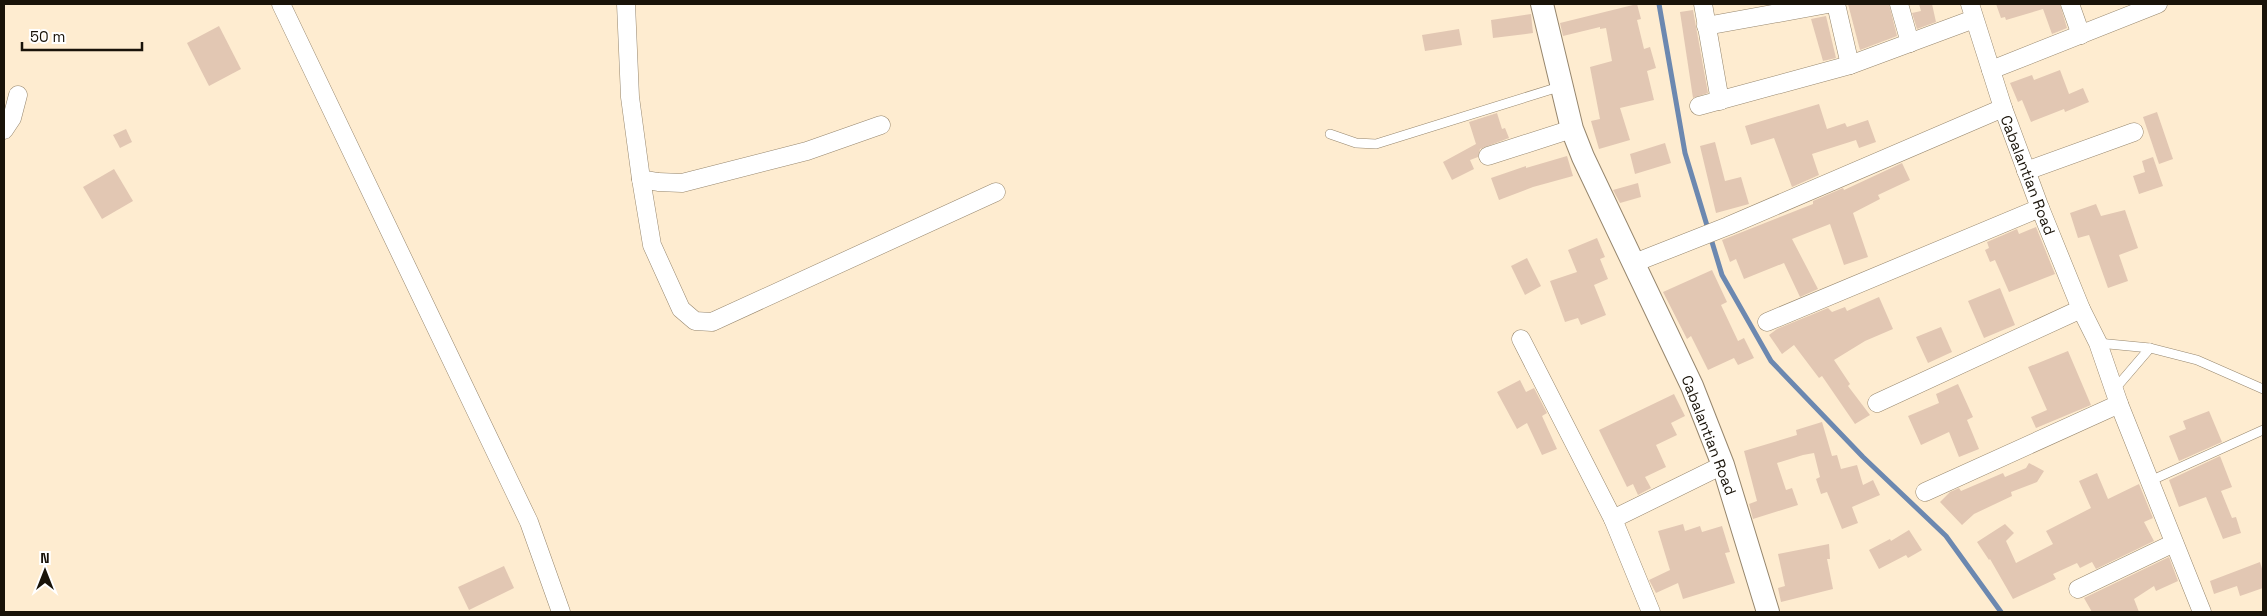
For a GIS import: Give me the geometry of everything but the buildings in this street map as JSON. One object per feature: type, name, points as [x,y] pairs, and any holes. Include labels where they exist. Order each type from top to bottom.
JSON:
[{"type":"street","points":[[281,4],[529,522],[561,612]]},
{"type":"street","points":[[626,4],[630,97],[652,245],[681,309],[695,321],[712,322],[996,192]]},
{"type":"street","name":"Cabalantian Road","points":[[1542,4],[1572,128],[1583,157],[1692,386],[1723,465],[1768,612]]},
{"type":"street","points":[[1703,4],[1720,101]]},
{"type":"street","points":[[1706,26],[1828,4]]},
{"type":"street","points":[[1836,4],[1850,65]]},
{"type":"street","points":[[1899,4],[1910,43]]},
{"type":"street","points":[[2070,4],[2081,35]]},
{"type":"street","points":[[1991,70],[2081,35],[2139,8],[2158,4]]},
{"type":"street","points":[[1699,106],[1850,65],[1910,43],[1972,12],[2003,108]]},
{"type":"street","points":[[4,130],[12,118],[18,95]]},
{"type":"street","name":"Cabalantian Road","points":[[1634,263],[1728,226],[2003,108],[2040,208],[2081,309],[2098,343],[2116,397],[2202,612]]},
{"type":"street","points":[[641,179],[658,182],[690,181],[807,151],[881,125]]},
{"type":"street","points":[[1488,156],[1572,128]]},
{"type":"street","points":[[2026,171],[2134,132]]},
{"type":"street","points":[[1767,322],[2040,208]]},
{"type":"street","points":[[1876,402],[2081,309]]},
{"type":"street","points":[[1520,339],[1613,520],[1651,612]]},
{"type":"street","points":[[1925,492],[2116,397]]},
{"type":"street","points":[[1613,520],[1723,465]]},
{"type":"street","points":[[2078,590],[2174,542]]},
{"type":"lane","points":[[1330,134],[1356,143],[1376,144],[1562,86]]},
{"type":"lane","points":[[2098,343],[2150,348],[2198,360],[2263,389]]},
{"type":"lane","points":[[2116,397],[2150,348]]},
{"type":"lane","points":[[2150,481],[2263,430]]},
{"type":"waterway","points":[[1659,4],[1685,153],[1722,275],[1771,361],[1863,457],[1946,536],[2001,612]]}]
